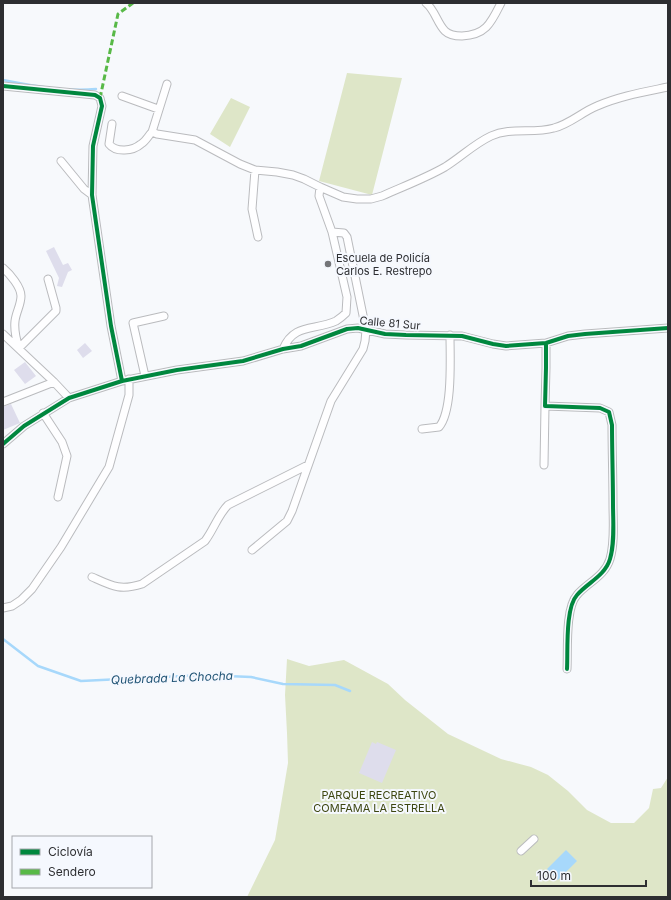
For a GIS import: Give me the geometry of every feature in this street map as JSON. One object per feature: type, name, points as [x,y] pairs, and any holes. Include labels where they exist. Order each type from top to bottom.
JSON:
[{"type":"street","points":[[426,3],[430,6],[445,31],[456,36],[473,36],[482,32],[488,26],[501,3]]},
{"type":"street","points":[[112,124],[109,144],[112,148],[119,150],[137,148],[152,132],[167,84]]},
{"type":"street","points":[[3,86],[96,95],[100,98],[102,106],[94,146],[92,195],[111,326],[129,396],[109,467],[61,547],[32,588],[21,600],[12,606],[3,608]]},
{"type":"street","points":[[152,132],[195,140],[240,164],[255,170],[293,175],[343,197],[371,199],[382,196],[445,167],[477,144],[498,133],[509,131],[540,131],[556,128],[596,106],[624,96],[668,87]]},
{"type":"street","points":[[122,96],[158,109]]},
{"type":"street","points":[[61,161],[84,189],[92,195]]},
{"type":"street","points":[[255,170],[252,209],[258,237]]},
{"type":"street","points":[[283,349],[287,340],[300,330],[336,321],[346,313],[347,297],[332,232],[319,196],[320,187]]},
{"type":"street","points":[[252,550],[287,521],[292,512],[318,434],[331,401],[363,349],[366,330],[347,237],[344,233],[332,232]]},
{"type":"street","points":[[3,268],[10,275],[20,291],[21,297],[15,320],[15,330],[19,348]]},
{"type":"street","points":[[19,348],[56,311],[48,279]]},
{"type":"street","points":[[145,376],[133,324],[164,316]]},
{"type":"street","name":"Calle 81 Sur","points":[[3,444],[24,426],[69,398],[126,380],[243,361],[283,349],[301,346],[347,329],[358,328],[385,334],[462,336],[506,346],[546,343],[568,336],[585,334],[668,328]]},
{"type":"street","points":[[3,334],[69,398]]},
{"type":"street","points":[[422,429],[439,427],[444,421],[449,388],[450,335]]},
{"type":"street","points":[[544,465],[546,343]]},
{"type":"street","points":[[3,402],[54,382]]},
{"type":"street","points":[[545,406],[600,408],[609,412],[612,425],[613,526],[610,560],[606,568],[577,594],[572,602],[569,611],[567,669]]},
{"type":"street","points":[[43,414],[62,442],[67,456],[58,497]]},
{"type":"street","points":[[92,577],[115,587],[130,588],[142,584],[205,540],[211,533],[222,510],[228,505],[308,465]]},
{"type":"street","points":[[521,851],[534,839]]},
{"type":"green space","points":[[347,73],[402,78],[372,195],[319,181]]},
{"type":"green space","points":[[231,98],[250,107],[230,147],[210,134]]},
{"type":"green space","name":"PARQUE RECREATIVO COMFAMA LA ESTRELLA","points":[[287,659],[309,666],[344,660],[388,684],[405,700],[448,734],[501,759],[531,767],[548,775],[568,791],[587,810],[611,823],[634,823],[649,808],[653,789],[661,788],[668,777],[668,897],[247,897],[275,840],[288,763],[285,695]]},
{"type":"water","points":[[566,850],[577,861],[558,880],[547,869]]},
{"type":"building","points":[[54,247],[63,265],[68,263],[72,270],[68,272],[62,287],[57,286],[59,278],[46,251]]},
{"type":"building","points":[[85,343],[92,351],[83,358],[77,350]]},
{"type":"building","points":[[25,362],[36,376],[25,384],[14,370]]},
{"type":"building","points":[[11,404],[20,423],[3,430],[3,407]]},
{"type":"building","points":[[372,742],[376,744],[377,742],[396,750],[382,783],[359,773]]},
{"type":"waterway","points":[[3,80],[61,89],[96,89]]},
{"type":"waterway","name":"Quebrada La Chocha","points":[[3,639],[38,666],[81,681],[203,675],[251,677],[283,684],[335,685],[350,691]]},
{"type":"marked path","points":[[100,98],[118,14],[133,3]]},
{"type":"cycle path","points":[[3,86],[95,95],[100,98],[102,106],[93,146],[92,195],[111,326],[122,381]]},
{"type":"cycle path","points":[[3,444],[24,426],[69,398],[122,381],[177,370],[243,361],[283,349],[301,346],[347,329],[358,328],[385,334],[462,336],[506,346],[546,343],[568,336],[585,334],[668,328]]},
{"type":"cycle path","points":[[546,343],[545,406],[600,408],[609,412],[612,425],[612,552],[608,565],[600,575],[577,595],[573,601],[569,619],[567,641],[567,669]]},
{"type":"place","name":"Escuela de Policía Carlos E. Restrepo","points":[[328,264]]}]
